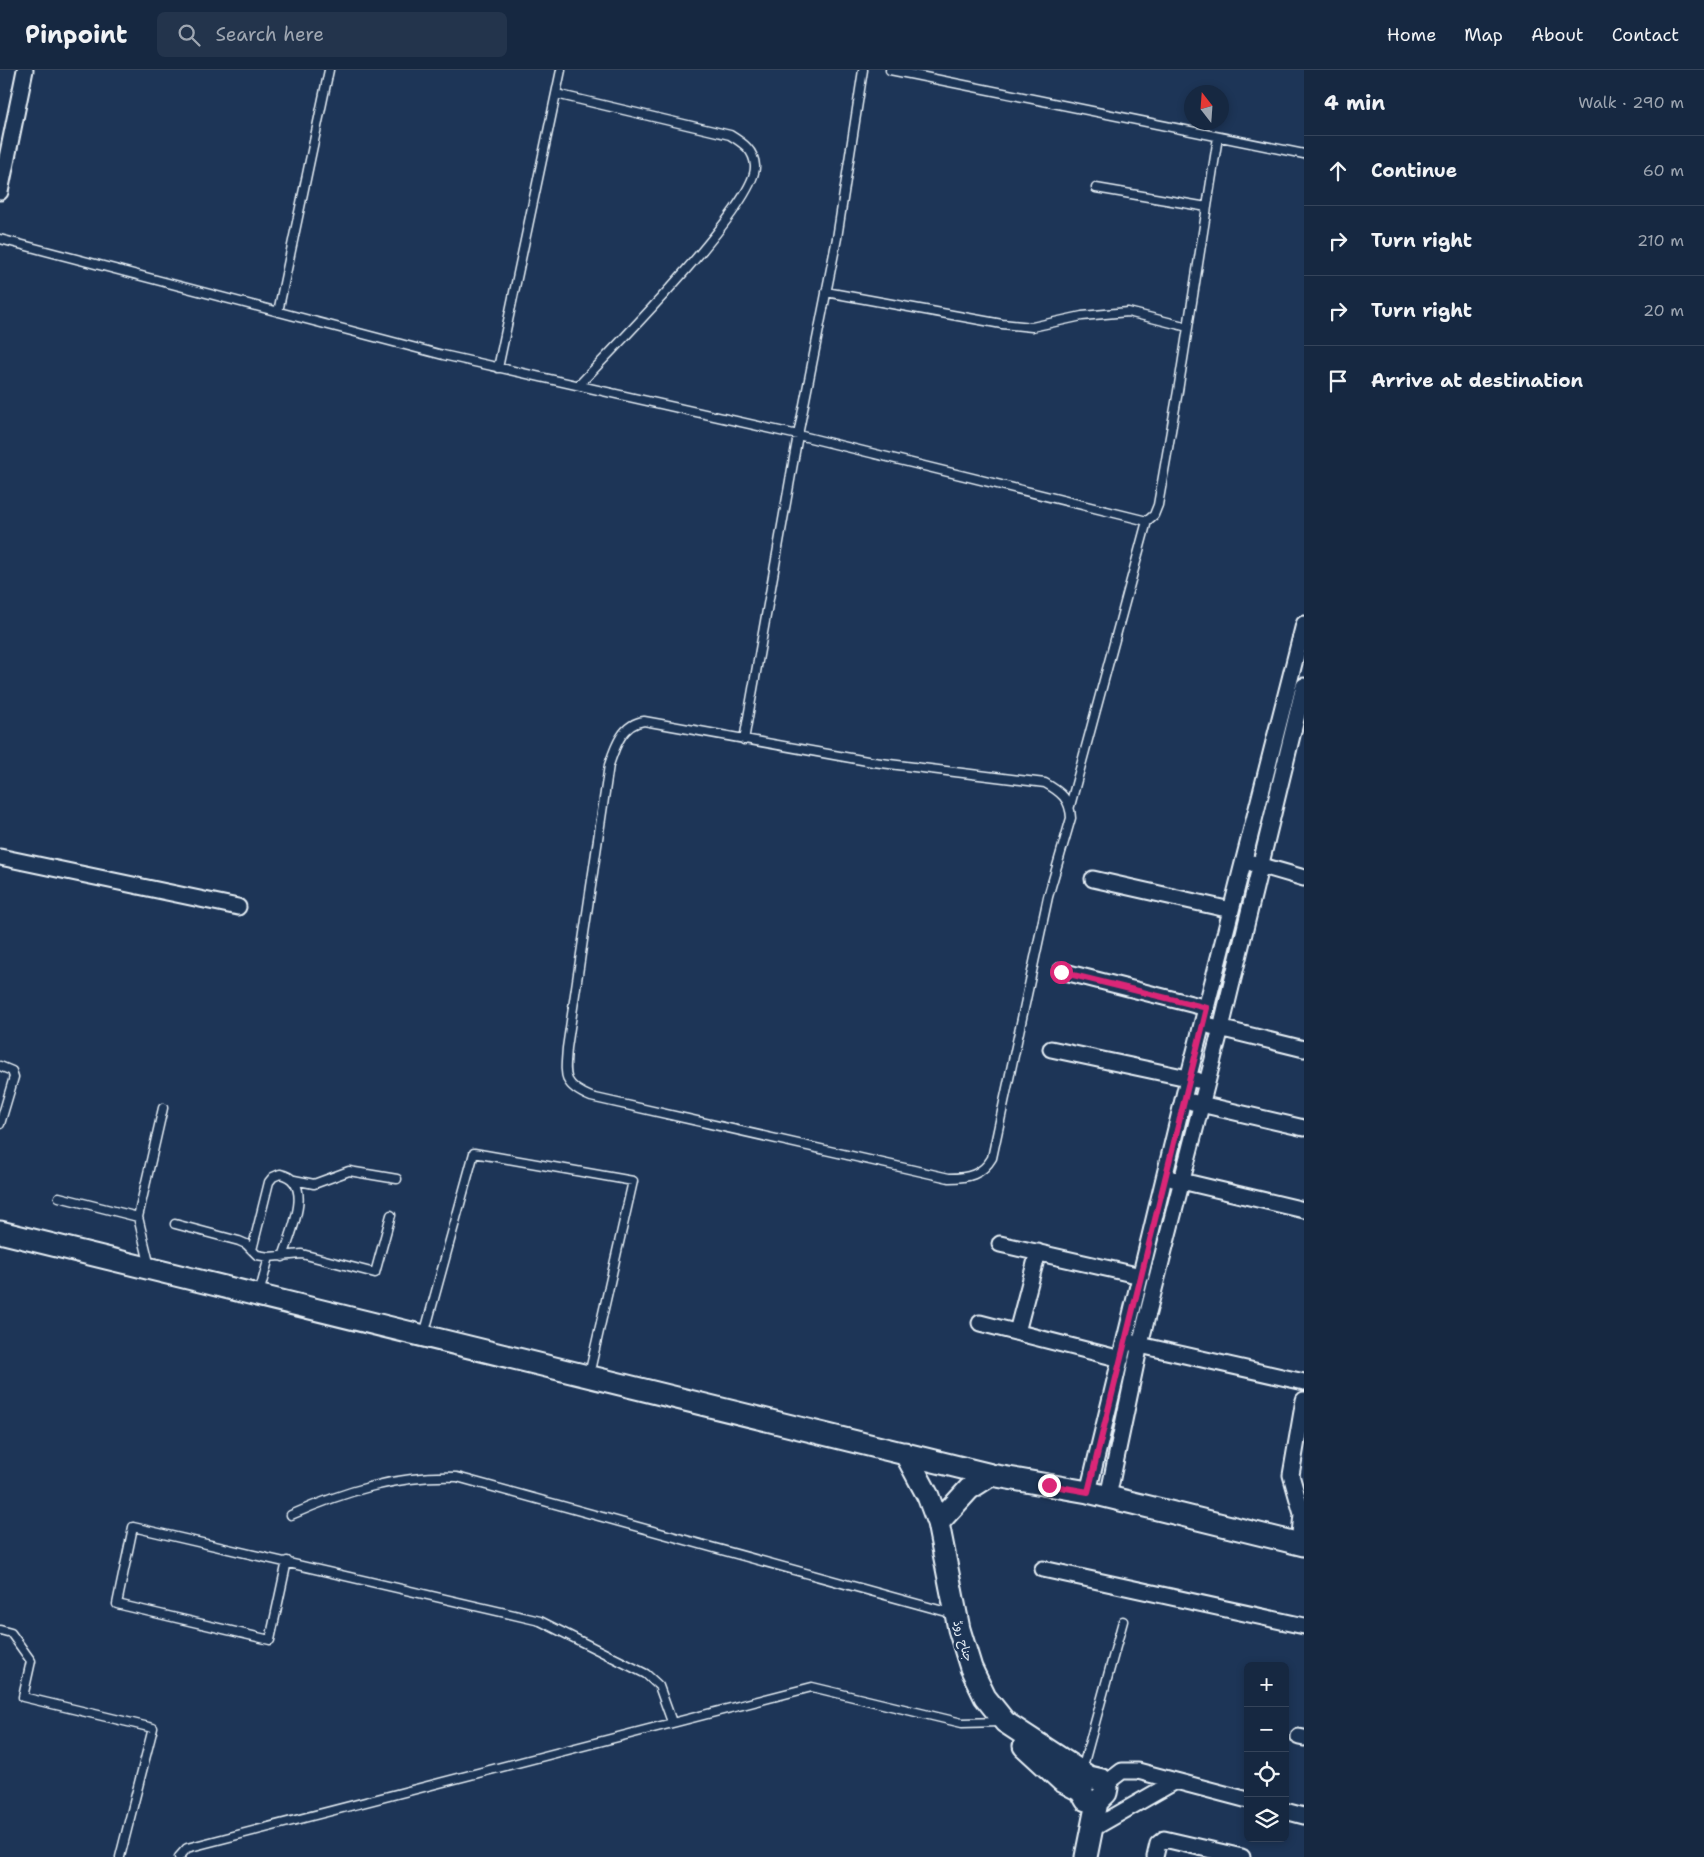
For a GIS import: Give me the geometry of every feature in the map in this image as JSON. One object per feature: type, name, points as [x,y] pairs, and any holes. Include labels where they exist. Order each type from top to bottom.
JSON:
[{"type":"street","points":[[0,192],[25,70]]},
{"type":"street","points":[[1098,1495],[1121,1358],[1188,1079],[1304,624]]},
{"type":"street","points":[[1098,1495],[1140,1344],[1208,1083],[1304,686]]},
{"type":"street","points":[[0,857],[238,907]]},
{"type":"street","points":[[1244,858],[1260,866],[1304,878]]},
{"type":"street","points":[[1092,879],[1231,910]]},
{"type":"street","points":[[1061,972],[1207,1008]]},
{"type":"street","points":[[1203,1024],[1304,1049]]},
{"type":"street","points":[[1051,1049],[1208,1083]]},
{"type":"street","points":[[1183,1100],[1304,1128]]},
{"type":"street","points":[[1165,1177],[1304,1210]]},
{"type":"street","points":[[0,1232],[990,1475],[1098,1495],[1302,1544],[1302,1514],[1291,1475],[1304,1400]]},
{"type":"street","points":[[1000,1244],[1141,1276]]},
{"type":"street","points":[[1017,1332],[1038,1252]]},
{"type":"street","points":[[980,1323],[1121,1358]]},
{"type":"street","points":[[1125,1342],[1304,1382]]},
{"type":"street","name":"جناح روڈ","points":[[905,1453],[928,1496],[938,1523],[956,1615],[971,1668],[985,1697],[1029,1751],[1062,1780],[1090,1788]]},
{"type":"street","points":[[938,1523],[969,1489],[990,1475]]},
{"type":"street","points":[[1043,1569],[1304,1626]]},
{"type":"street","points":[[1086,1857],[1092,1829],[1090,1788],[1122,1770],[1138,1771],[1244,1799]]},
{"type":"street","points":[[1092,1829],[1176,1781]]},
{"type":"street","points":[[1289,1812],[1304,1816]]},
{"type":"street","points":[[1155,1857],[1158,1844],[1164,1839],[1242,1857]]},
{"type":"lane","points":[[278,312],[329,70]]},
{"type":"lane","points":[[498,368],[561,70]]},
{"type":"lane","points":[[744,740],[798,435],[826,292],[863,70]]},
{"type":"lane","points":[[890,70],[1304,154]]},
{"type":"lane","points":[[556,94],[730,135],[745,144],[752,154],[755,167],[748,190],[694,262],[579,385]]},
{"type":"lane","points":[[1070,806],[1061,792],[1045,783],[874,762],[644,721],[632,725],[617,742],[609,765],[567,1048],[566,1075],[574,1090],[590,1097],[949,1178],[963,1178],[983,1171],[992,1158],[1048,897],[1071,818],[1070,806],[1147,521],[1154,515],[1158,505],[1218,137]]},
{"type":"lane","points":[[1096,188],[1207,208]]},
{"type":"lane","points":[[0,239],[498,368],[798,435],[1147,521]]},
{"type":"lane","points":[[826,292],[1002,324],[1032,327],[1082,316],[1128,312],[1188,327]]},
{"type":"lane","points":[[0,1066],[12,1071],[14,1077],[0,1124]]},
{"type":"lane","points":[[151,1269],[138,1217],[163,1108]]},
{"type":"lane","points":[[424,1337],[474,1153],[633,1182],[588,1377]]},
{"type":"lane","points":[[252,1250],[269,1182],[273,1177],[280,1174],[294,1180],[314,1184],[344,1171],[397,1179]]},
{"type":"lane","points":[[283,1257],[299,1205],[299,1187],[294,1180]]},
{"type":"lane","points":[[59,1197],[138,1217]]},
{"type":"lane","points":[[175,1224],[239,1241],[257,1255],[283,1257],[302,1254],[376,1273],[391,1214]]},
{"type":"lane","points":[[259,1296],[269,1257]]},
{"type":"lane","points":[[291,1515],[327,1499],[380,1484],[425,1476],[457,1477],[956,1615]]},
{"type":"lane","points":[[287,1561],[270,1640],[117,1604],[133,1526],[287,1561],[540,1621],[646,1674],[659,1686],[672,1722]]},
{"type":"lane","points":[[1090,1788],[1123,1621]]},
{"type":"lane","points":[[0,1630],[11,1633],[31,1661],[24,1697],[152,1728],[120,1857]]},
{"type":"lane","points":[[179,1857],[187,1848],[812,1687],[962,1723],[1006,1722]]},
{"type":"route","points":[[1049,1485],[1088,1492],[1207,1008],[1061,972]]}]
